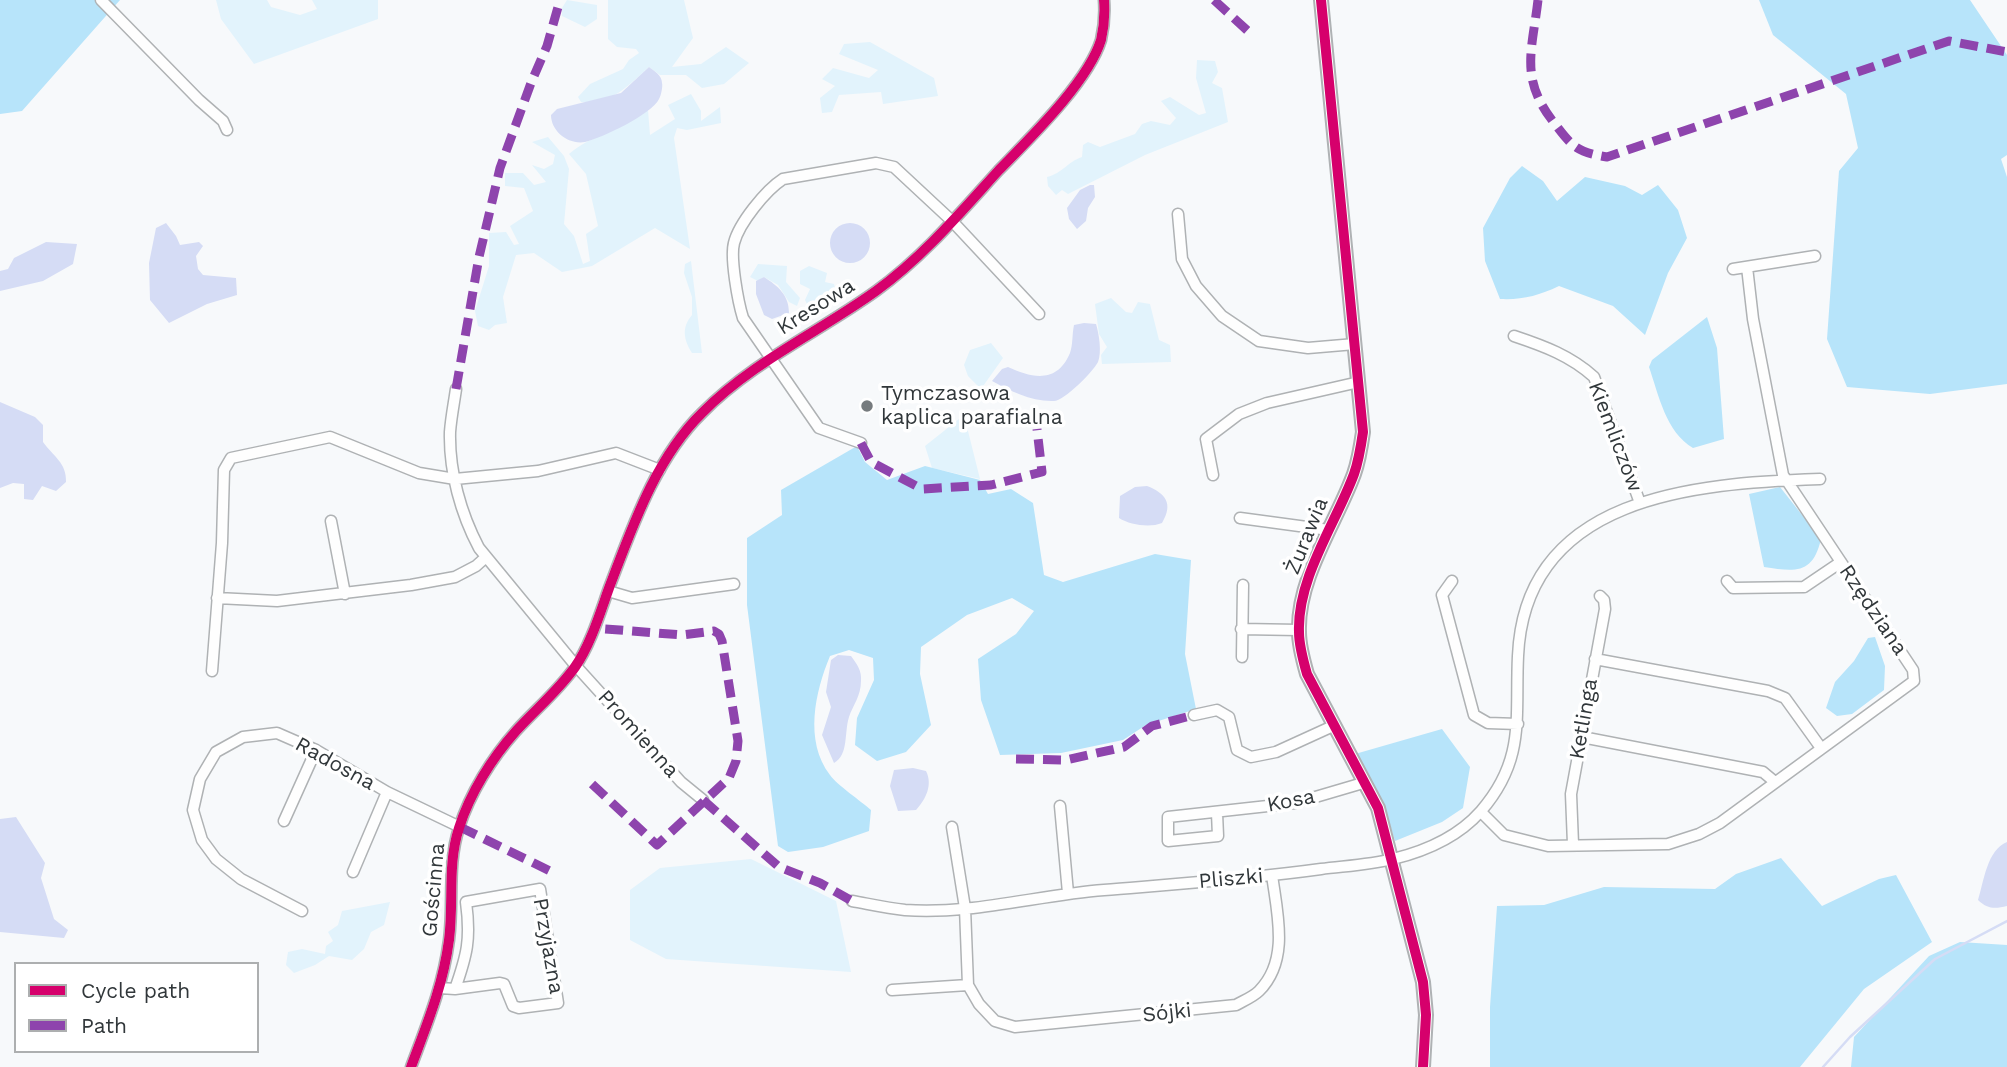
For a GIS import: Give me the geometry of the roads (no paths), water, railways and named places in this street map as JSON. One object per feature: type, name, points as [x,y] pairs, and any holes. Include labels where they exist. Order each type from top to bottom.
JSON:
[{"type":"street","points":[[101,0],[223,121],[227,130]]},
{"type":"street","name":"Kresowa","points":[[576,666],[660,470],[681,437],[702,412],[769,359],[876,291],[928,247],[1033,135],[1082,74],[1100,41],[1105,14],[1104,0]]},
{"type":"street","name":"Żurawia","points":[[1321,0],[1363,432],[1353,475],[1302,603],[1298,630],[1307,674],[1378,808],[1423,982],[1426,1015],[1423,1067]]},
{"type":"street","name":"Kresowa","points":[[769,359],[743,318],[738,302],[733,245],[738,231],[771,187],[783,179],[876,163],[894,167],[952,221],[1039,314]]},
{"type":"street","points":[[1178,214],[1182,259],[1196,286],[1222,316],[1259,341],[1308,348],[1355,344]]},
{"type":"street","points":[[1733,269],[1815,256]]},
{"type":"street","name":"Rzędziana","points":[[1480,811],[1504,835],[1548,846],[1668,844],[1699,834],[1720,823],[1914,681],[1913,670],[1783,475],[1753,319],[1747,267]]},
{"type":"street","name":"Kiemliczów","points":[[1514,336],[1565,355],[1594,377],[1640,503]]},
{"type":"street","points":[[769,359],[784,375],[818,428],[861,443]]},
{"type":"street","points":[[1213,475],[1206,439],[1239,415],[1267,403],[1359,382]]},
{"type":"street","name":"Promienna","points":[[456,389],[450,432],[451,458],[470,531],[486,557],[576,666],[681,782],[703,800]]},
{"type":"street","points":[[212,671],[224,470],[231,458],[330,437],[419,473],[455,479],[538,471],[616,453],[660,470]]},
{"type":"street","name":"Pliszki","points":[[852,901],[906,910],[965,908],[1068,893],[1272,875],[1392,859],[1431,847],[1461,830],[1480,811],[1506,771],[1513,754],[1518,724],[1518,655],[1521,627],[1530,594],[1542,571],[1558,551],[1582,529],[1616,511],[1640,503],[1707,489],[1788,480],[1820,480]]},
{"type":"street","name":"Żurawia","points":[[1240,518],[1329,530]]},
{"type":"street","points":[[331,522],[345,594]]},
{"type":"street","points":[[218,598],[277,601],[345,594],[455,577],[477,566],[486,557]]},
{"type":"street","points":[[1727,581],[1733,588],[1804,587],[1840,562]]},
{"type":"street","points":[[1452,581],[1442,595],[1474,715],[1488,723],[1518,724]]},
{"type":"street","points":[[608,591],[632,598],[734,584]]},
{"type":"street","points":[[1242,657],[1243,585]]},
{"type":"street","name":"Ketlinga","points":[[1573,844],[1571,794],[1605,609],[1604,600],[1600,596]]},
{"type":"street","points":[[1241,629],[1298,630]]},
{"type":"street","points":[[1595,659],[1768,691],[1785,698],[1821,748]]},
{"type":"street","name":"Gościnna","points":[[411,1067],[440,988],[450,935],[451,863],[460,827],[488,766],[514,733],[576,666]]},
{"type":"street","points":[[1194,715],[1217,710],[1229,717],[1237,750],[1251,757],[1276,752],[1333,726]]},
{"type":"street","name":"Radosna","points":[[302,911],[241,879],[216,859],[202,840],[193,810],[200,779],[216,752],[243,737],[277,733],[316,750],[387,792],[460,827]]},
{"type":"street","points":[[1582,737],[1763,772],[1775,782]]},
{"type":"street","points":[[284,821],[316,750]]},
{"type":"street","name":"Kosa","points":[[1217,813],[1218,836],[1168,841],[1168,817],[1295,803],[1363,783]]},
{"type":"street","points":[[353,873],[387,792]]},
{"type":"street","points":[[1060,806],[1068,893]]},
{"type":"street","points":[[892,989],[968,985],[965,908],[952,827]]},
{"type":"street","name":"Sójki","points":[[968,985],[979,1004],[995,1021],[1015,1027],[1236,1005],[1259,992],[1275,970],[1280,936],[1272,875]]},
{"type":"street","name":"Przyjazna","points":[[440,988],[450,991],[499,983],[505,984],[513,1006],[519,1008],[558,1003],[540,889],[466,902],[469,929],[467,956],[455,989]]},
{"type":"waterway","points":[[1823,1067],[1850,1037],[1935,959],[2007,921]]},
{"type":"place","name":"Tymczasowa kaplica parafialna","points":[[867,406]]}]
